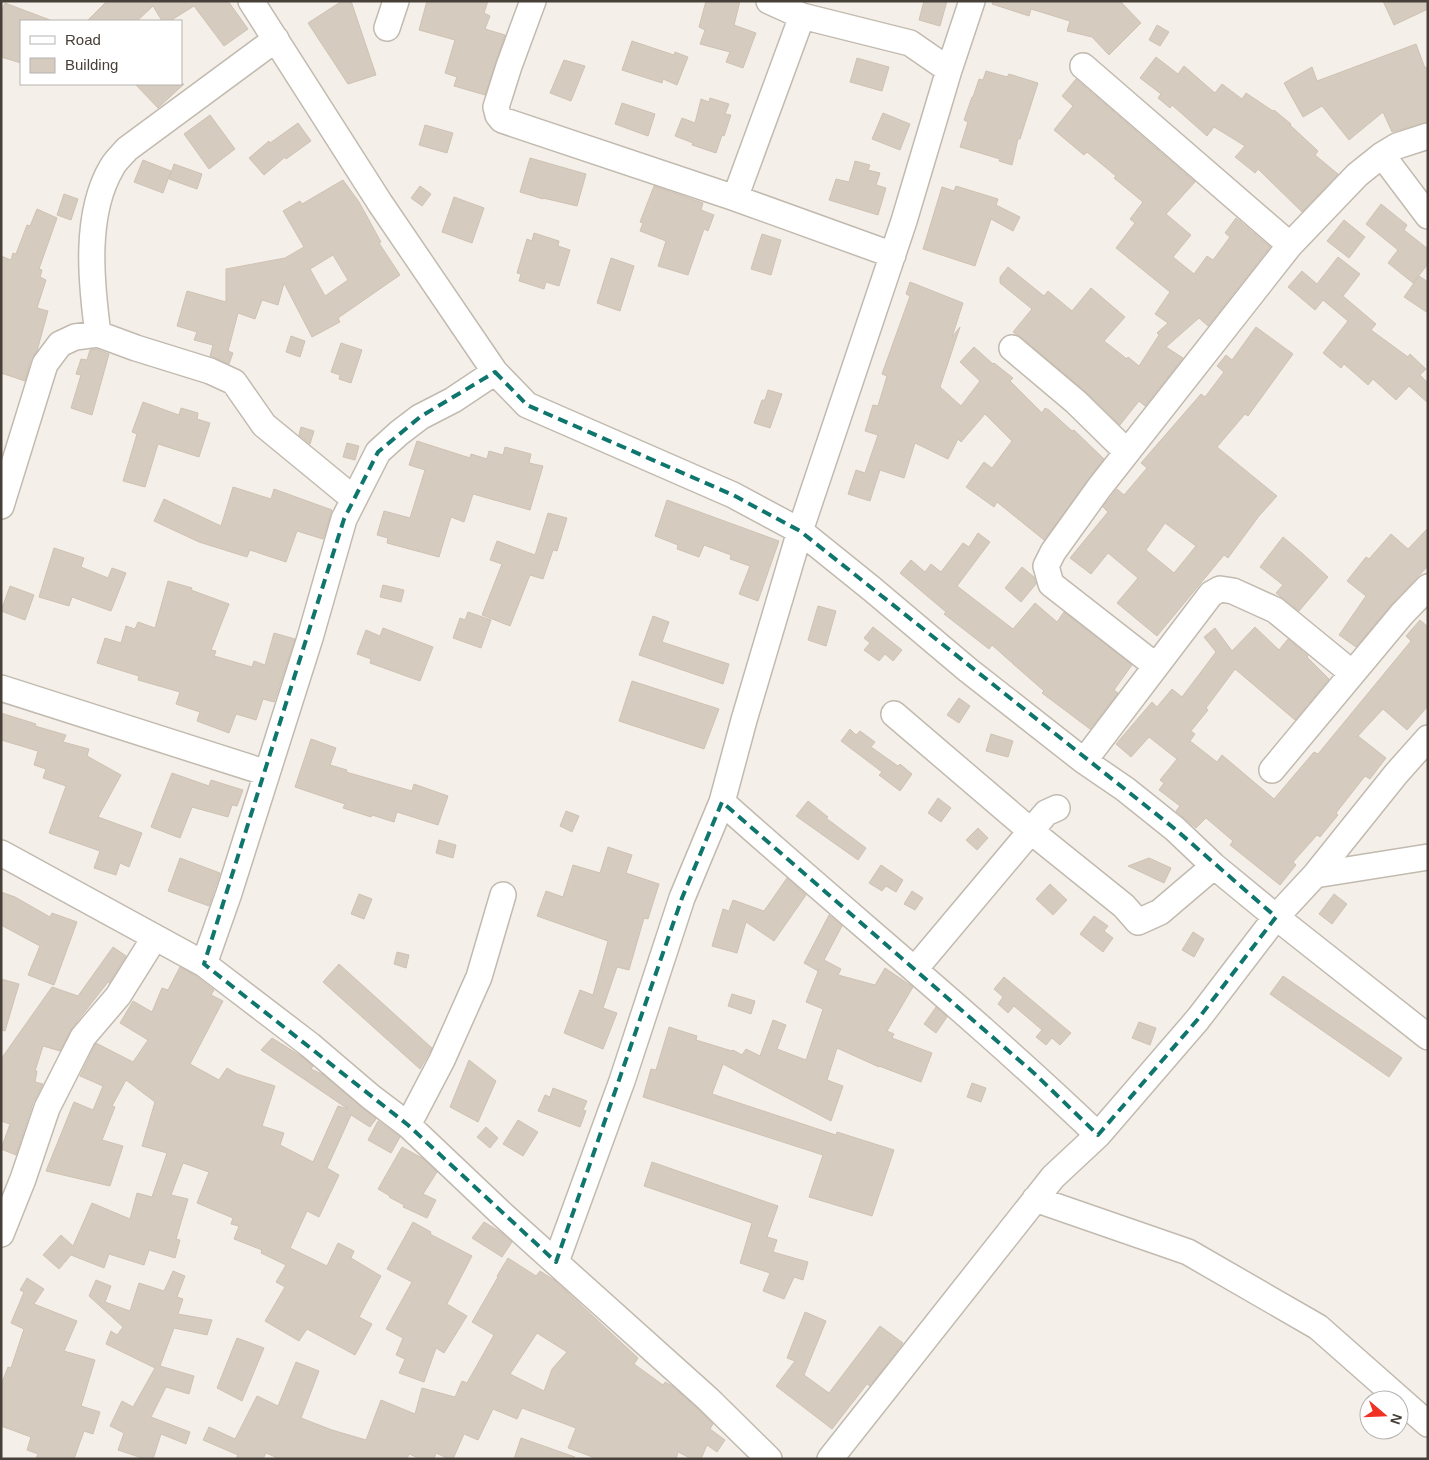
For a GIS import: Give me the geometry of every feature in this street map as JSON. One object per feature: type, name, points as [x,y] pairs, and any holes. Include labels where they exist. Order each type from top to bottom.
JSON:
[{"type":"street","points":[[251,1],[380,203],[495,372],[527,405],[733,495],[800,531],[968,670],[1175,829],[1214,866],[1276,917],[1428,1037]]},
{"type":"street","points":[[388,28],[396,1]]},
{"type":"street","points":[[533,1],[508,66],[496,107],[498,116],[502,120],[735,198],[893,255]]},
{"type":"street","points":[[769,1],[802,16],[910,43],[950,70]]},
{"type":"street","points":[[556,1262],[622,1081],[682,898],[722,802],[744,720],[800,531],[893,255],[972,1]]},
{"type":"street","points":[[735,198],[802,16]]},
{"type":"street","points":[[98,334],[92,272],[93,226],[99,195],[112,166],[127,149],[276,39]]},
{"type":"street","points":[[1084,66],[1290,245]]},
{"type":"street","points":[[1156,666],[1052,584],[1046,566],[1052,552],[1127,452],[1290,245],[1358,175],[1382,155],[1398,146],[1428,136]]},
{"type":"street","points":[[1382,155],[1428,216]]},
{"type":"street","points":[[1,506],[45,364],[60,344],[75,337],[98,334],[210,371],[234,382],[264,426],[354,499]]},
{"type":"street","points":[[1012,348],[1076,402],[1127,452]]},
{"type":"street","points":[[204,964],[310,638],[344,519],[378,452],[420,416],[453,400],[495,372]]},
{"type":"street","points":[[1272,770],[1402,614],[1428,587]]},
{"type":"street","points":[[1084,760],[1211,594],[1220,590],[1233,591],[1275,610],[1352,674]]},
{"type":"street","points":[[1,688],[267,773]]},
{"type":"street","points":[[894,714],[1032,832],[1124,906],[1138,922],[1160,912],[1214,866]]},
{"type":"street","points":[[830,1459],[1053,1177],[1098,1135],[1198,1020],[1276,917],[1315,875],[1396,774],[1428,738]]},
{"type":"street","points":[[722,802],[1035,1074],[1098,1135]]},
{"type":"street","points":[[915,969],[1046,813],[1057,808]]},
{"type":"street","points":[[1,853],[204,964],[310,1045],[371,1097],[408,1125],[496,1208],[708,1399],[769,1459]]},
{"type":"street","points":[[1315,875],[1428,857]]},
{"type":"street","points":[[408,1125],[442,1060],[479,978],[503,895]]},
{"type":"street","points":[[1,1234],[23,1180],[47,1108],[83,1037],[118,996],[155,937]]},
{"type":"street","points":[[1035,1199],[1188,1252],[1318,1327],[1428,1424]]},
{"type":"highlighted area","points":[[495,372],[527,405],[733,495],[800,531],[1175,829],[1276,917],[1198,1019],[1098,1135],[1035,1074],[722,802],[682,898],[556,1262],[408,1125],[204,964],[344,519],[378,452],[420,417]]},
{"type":"building","points":[[107,1],[228,1],[248,29],[224,46],[194,6],[172,20],[161,20],[153,6],[138,20],[88,20]]},
{"type":"building","points":[[342,1],[351,1],[376,75],[348,84],[308,23]]},
{"type":"building","points":[[427,1],[488,1],[484,13],[490,16],[485,29],[505,35],[485,95],[454,86],[457,77],[445,73],[455,40],[419,30]]},
{"type":"building","points":[[706,1],[740,1],[734,25],[756,33],[743,68],[726,62],[730,52],[700,44],[705,30],[699,27]]},
{"type":"building","points":[[924,1],[947,1],[940,26],[919,20]]},
{"type":"building","points":[[993,1],[1120,1],[1141,23],[1109,55],[1092,37],[1067,31],[1070,21],[1031,9],[1029,16],[992,4]]},
{"type":"building","points":[[1383,1],[1428,1],[1428,9],[1394,25]]},
{"type":"building","points":[[5,3],[50,20],[20,20],[20,63],[1,57],[1,12]]},
{"type":"building","points":[[1157,25],[1169,32],[1160,46],[1149,40]]},
{"type":"building","points":[[632,41],[674,55],[675,52],[688,57],[677,85],[663,79],[662,83],[622,70]]},
{"type":"building","points":[[1416,44],[1425,68],[1428,66],[1428,122],[1392,132],[1383,112],[1349,140],[1322,106],[1303,117],[1284,83],[1312,67],[1317,81]]},
{"type":"building","points":[[1156,57],[1178,74],[1184,66],[1215,93],[1222,84],[1242,99],[1246,93],[1274,110],[1318,151],[1315,155],[1338,174],[1302,212],[1258,169],[1255,173],[1235,157],[1245,146],[1214,127],[1207,136],[1172,105],[1170,108],[1158,98],[1161,94],[1140,78]]},
{"type":"building","points":[[857,58],[889,67],[882,91],[850,82]]},
{"type":"building","points":[[564,60],[585,66],[571,101],[550,93]]},
{"type":"building","points":[[986,71],[1007,77],[1009,74],[1038,83],[1020,139],[1018,139],[1012,165],[999,161],[1000,159],[960,147],[968,122],[964,120],[979,79],[983,80]]},
{"type":"building","points":[[1076,79],[1195,182],[1166,214],[1191,235],[1173,257],[1194,274],[1207,256],[1213,260],[1230,237],[1225,233],[1236,218],[1270,247],[1208,326],[1199,318],[1166,347],[1183,358],[1145,406],[1139,401],[1120,425],[1085,391],[1013,332],[1032,309],[1000,283],[1000,277],[1008,267],[1044,296],[1048,291],[1072,311],[1091,288],[1125,317],[1104,341],[1139,366],[1159,335],[1157,333],[1168,323],[1155,314],[1170,292],[1116,248],[1135,223],[1130,219],[1143,202],[1087,152],[1084,155],[1054,130],[1073,106],[1062,96]]},
{"type":"building","points":[[184,84],[158,108],[136,85]]},
{"type":"building","points":[[710,98],[729,104],[725,114],[731,115],[716,153],[692,145],[693,143],[675,136],[682,118],[695,123],[701,99],[709,102]]},
{"type":"building","points":[[622,103],[655,114],[648,136],[615,124]]},
{"type":"building","points":[[883,113],[910,124],[900,150],[872,139]]},
{"type":"building","points":[[210,115],[235,149],[209,169],[184,134]]},
{"type":"building","points":[[298,123],[311,141],[286,159],[285,157],[264,175],[249,158],[269,141],[270,143]]},
{"type":"building","points":[[425,125],[453,133],[447,153],[419,145]]},
{"type":"building","points":[[530,158],[586,174],[577,206],[520,192]]},
{"type":"building","points":[[143,160],[171,171],[163,193],[134,182]]},
{"type":"building","points":[[855,161],[870,165],[868,170],[880,173],[876,185],[886,188],[878,215],[829,200],[836,179],[849,182]]},
{"type":"building","points":[[174,164],[202,174],[197,189],[169,179]]},
{"type":"building","points":[[343,180],[359,202],[381,242],[379,243],[400,275],[338,318],[340,322],[312,337],[284,283],[278,305],[262,300],[255,319],[238,313],[228,351],[233,353],[229,364],[210,356],[213,345],[194,340],[197,332],[177,326],[187,291],[226,302],[226,269],[285,258],[304,247],[283,211],[300,201],[302,204]],"holes":[[[333,255],[348,280],[325,296],[310,269]]]},
{"type":"building","points":[[420,186],[431,194],[422,206],[411,198]]},
{"type":"building","points":[[654,186],[703,203],[701,210],[714,215],[708,231],[704,229],[688,275],[658,266],[666,241],[640,231],[643,223],[640,222]]},
{"type":"building","points":[[956,186],[998,199],[996,205],[1020,217],[1013,231],[991,219],[975,266],[923,249],[942,187],[954,191]]},
{"type":"building","points":[[64,194],[78,199],[71,220],[57,215]]},
{"type":"building","points":[[454,197],[484,208],[472,243],[442,232]]},
{"type":"building","points":[[1381,204],[1407,225],[1404,230],[1428,249],[1428,264],[1413,283],[1388,263],[1398,250],[1366,224]]},
{"type":"building","points":[[37,209],[57,218],[39,269],[42,270],[40,277],[46,280],[37,308],[48,311],[37,351],[31,359],[25,381],[1,373],[1,256],[11,260],[13,253],[16,254],[27,225],[30,226]]},
{"type":"building","points":[[1344,220],[1365,237],[1349,258],[1327,241]]},
{"type":"building","points":[[534,233],[559,241],[558,246],[570,250],[559,286],[546,282],[544,289],[519,281],[521,274],[517,273],[527,239],[532,241]]},
{"type":"building","points":[[762,234],[781,240],[771,275],[751,269]]},
{"type":"building","points":[[1338,257],[1360,274],[1343,296],[1376,324],[1371,330],[1408,357],[1410,354],[1426,369],[1420,375],[1428,383],[1428,403],[1409,386],[1396,400],[1373,379],[1368,385],[1344,364],[1341,368],[1323,353],[1348,321],[1323,300],[1315,310],[1288,287],[1302,271],[1317,284]]},
{"type":"building","points":[[611,258],[634,266],[620,311],[597,303]]},
{"type":"building","points":[[1419,276],[1428,282],[1428,313],[1404,297]]},
{"type":"building","points":[[910,282],[963,303],[952,337],[960,327],[940,387],[961,406],[980,381],[960,362],[974,347],[1013,378],[1010,381],[1042,413],[1045,408],[1049,410],[1072,431],[1074,430],[1104,459],[1044,540],[997,502],[994,507],[966,487],[984,462],[992,468],[1012,441],[985,414],[961,442],[958,439],[948,459],[915,443],[904,478],[880,470],[870,501],[848,494],[856,470],[865,473],[878,435],[865,431],[873,405],[878,406],[887,376],[882,374],[910,296],[906,294]]},
{"type":"building","points":[[1256,327],[1293,354],[1248,416],[1245,414],[1217,447],[1277,496],[1259,516],[1228,558],[1224,555],[1157,636],[1117,603],[1138,578],[1108,553],[1091,574],[1070,558],[1108,512],[1103,507],[1117,489],[1124,495],[1147,468],[1141,463],[1201,394],[1205,397],[1224,372],[1217,366],[1226,355],[1232,360]],"holes":[[[1165,523],[1196,546],[1174,573],[1146,550]]]},
{"type":"building","points":[[291,336],[305,341],[300,357],[286,352]]},
{"type":"building","points":[[341,343],[362,350],[351,383],[339,379],[340,375],[331,372]]},
{"type":"building","points":[[96,349],[109,354],[92,415],[71,408],[81,375],[76,374],[81,359],[87,360],[90,350]]},
{"type":"building","points":[[768,390],[782,394],[770,428],[754,423],[762,400],[765,400]]},
{"type":"building","points":[[143,402],[179,415],[181,408],[198,413],[197,419],[210,423],[199,457],[158,444],[145,487],[123,481],[137,434],[132,432]]},
{"type":"building","points":[[301,427],[314,431],[310,444],[299,435]]},
{"type":"building","points":[[417,441],[470,458],[471,454],[487,459],[489,451],[503,455],[505,447],[531,454],[529,463],[543,466],[530,510],[473,494],[464,522],[451,517],[439,557],[387,543],[388,538],[377,535],[384,511],[410,518],[425,470],[409,465]]},
{"type":"building","points":[[347,443],[359,446],[355,460],[343,457]]},
{"type":"building","points":[[233,487],[271,499],[274,489],[332,510],[323,539],[297,531],[286,562],[250,550],[247,557],[199,542],[154,521],[164,499],[221,526]]},
{"type":"building","points":[[667,500],[779,541],[758,601],[739,594],[750,566],[730,559],[731,555],[704,545],[699,557],[677,549],[678,545],[655,536]]},
{"type":"building","points":[[548,513],[567,518],[557,551],[553,550],[543,579],[530,575],[510,626],[482,615],[502,564],[490,560],[497,541],[535,555]]},
{"type":"building","points":[[1428,528],[1428,566],[1391,605],[1356,647],[1339,635],[1366,596],[1347,581],[1366,557],[1369,559],[1391,534],[1408,549]]},
{"type":"building","points":[[978,533],[990,542],[957,586],[1013,629],[1035,603],[1057,622],[1064,612],[1132,665],[1114,690],[1118,693],[1090,729],[1042,693],[1044,691],[1012,663],[1013,661],[1011,662],[992,645],[989,649],[944,614],[946,612],[900,573],[911,560],[925,572],[931,564],[941,572],[963,543],[969,547]]},
{"type":"building","points":[[1283,537],[1328,577],[1299,611],[1276,593],[1283,585],[1260,567]]},
{"type":"building","points":[[54,548],[84,558],[81,567],[108,578],[112,568],[126,573],[111,611],[72,597],[69,606],[39,597]]},
{"type":"building","points":[[1022,567],[1034,577],[1036,584],[1021,602],[1005,588]]},
{"type":"building","points":[[168,581],[192,588],[191,590],[229,604],[211,650],[216,651],[214,656],[252,667],[254,661],[265,665],[274,633],[295,639],[274,702],[263,699],[256,720],[236,714],[229,733],[197,721],[200,712],[176,704],[180,692],[138,680],[139,676],[97,663],[105,638],[121,643],[126,626],[135,629],[138,622],[155,628]]},
{"type":"building","points":[[383,585],[404,590],[401,602],[380,597]]},
{"type":"building","points":[[10,586],[34,595],[25,620],[1,611]]},
{"type":"building","points":[[818,606],[836,611],[826,646],[808,640]]},
{"type":"building","points":[[468,612],[491,620],[481,648],[453,638],[460,618],[465,620]]},
{"type":"building","points":[[653,616],[669,622],[662,642],[729,664],[723,684],[639,655]]},
{"type":"building","points":[[1420,620],[1428,627],[1428,706],[1407,730],[1383,709],[1358,736],[1386,758],[1370,779],[1365,776],[1320,837],[1317,835],[1293,862],[1296,865],[1280,885],[1230,845],[1233,841],[1206,818],[1196,828],[1176,811],[1180,806],[1159,790],[1164,783],[1160,780],[1177,759],[1149,737],[1131,757],[1116,744],[1152,702],[1157,707],[1172,689],[1182,697],[1216,652],[1204,637],[1215,628],[1232,651],[1255,627],[1279,650],[1288,639],[1308,656],[1329,679],[1295,720],[1235,669],[1206,708],[1208,710],[1191,731],[1195,734],[1190,741],[1217,762],[1222,755],[1274,799],[1314,752],[1318,754],[1411,641],[1406,636]]},
{"type":"building","points":[[873,627],[902,650],[893,661],[885,654],[879,661],[864,650],[870,643],[864,638]]},
{"type":"building","points":[[383,628],[433,647],[420,681],[370,663],[371,659],[357,654],[366,630],[380,636]]},
{"type":"building","points":[[632,681],[719,709],[704,749],[619,721]]},
{"type":"building","points":[[959,698],[970,706],[959,723],[947,715]]},
{"type":"building","points":[[1,713],[66,735],[63,742],[89,749],[87,756],[121,775],[98,817],[142,833],[129,867],[120,863],[116,875],[94,868],[100,851],[49,833],[66,786],[43,778],[46,769],[34,765],[38,751],[1,740]]},
{"type":"building","points":[[850,729],[856,735],[860,731],[875,742],[871,747],[898,766],[900,764],[912,774],[900,791],[879,775],[882,772],[841,741]]},
{"type":"building","points":[[991,734],[1013,741],[1008,757],[986,751]]},
{"type":"building","points":[[311,739],[336,748],[330,765],[347,770],[346,772],[412,791],[414,784],[448,796],[438,825],[397,812],[394,822],[372,815],[371,817],[343,808],[345,804],[295,787]]},
{"type":"building","points":[[172,773],[209,786],[211,780],[243,790],[237,806],[232,805],[228,817],[192,807],[180,838],[151,827]]},
{"type":"building","points":[[938,798],[951,808],[941,822],[928,813]]},
{"type":"building","points":[[808,801],[828,817],[826,818],[866,848],[858,860],[796,816]]},
{"type":"building","points":[[566,811],[579,816],[572,832],[560,826]]},
{"type":"building","points":[[978,828],[988,838],[977,850],[966,840]]},
{"type":"building","points":[[439,840],[456,845],[453,858],[436,853]]},
{"type":"building","points":[[608,847],[632,855],[626,873],[659,884],[648,919],[644,918],[629,970],[617,967],[603,1008],[617,1013],[603,1049],[564,1033],[580,990],[593,995],[608,941],[537,916],[546,891],[563,897],[573,865],[600,873]]},
{"type":"building","points":[[180,858],[220,873],[209,906],[168,891]]},
{"type":"building","points":[[1149,858],[1171,868],[1164,883],[1128,866]]},
{"type":"building","points":[[881,865],[903,880],[896,892],[886,886],[882,891],[869,883]]},
{"type":"building","points":[[787,878],[806,895],[774,941],[746,922],[737,953],[712,946],[723,909],[729,911],[733,900],[764,911]]},
{"type":"building","points":[[1050,884],[1067,900],[1053,915],[1036,899]]},
{"type":"building","points":[[912,891],[923,898],[915,910],[904,904]]},
{"type":"building","points":[[1,892],[15,897],[50,917],[52,913],[77,922],[54,985],[28,975],[40,946],[1,925]]},
{"type":"building","points":[[359,894],[372,899],[364,919],[351,914]]},
{"type":"building","points":[[1334,894],[1347,904],[1332,924],[1319,914]]},
{"type":"building","points":[[829,915],[842,926],[824,960],[841,969],[838,975],[875,985],[885,968],[913,987],[887,1031],[894,1034],[892,1038],[932,1053],[921,1082],[879,1067],[837,1048],[827,1080],[843,1086],[831,1121],[723,1064],[712,1094],[836,1135],[837,1132],[894,1150],[872,1216],[809,1197],[823,1155],[643,1097],[651,1069],[656,1070],[669,1027],[697,1036],[696,1040],[733,1050],[742,1055],[746,1049],[760,1056],[773,1020],[786,1025],[777,1049],[806,1060],[823,1009],[806,1002],[819,969],[818,971],[804,963]]},
{"type":"building","points":[[1094,916],[1108,926],[1104,931],[1113,938],[1103,952],[1080,934]]},
{"type":"building","points":[[1193,932],[1204,939],[1194,957],[1182,950]]},
{"type":"building","points":[[113,947],[126,956],[109,983],[72,1028],[60,1051],[43,1046],[35,1071],[37,1071],[35,1082],[43,1084],[33,1103],[16,1155],[1,1149],[10,1124],[1,1121],[1,1059],[52,987],[78,996]]},
{"type":"building","points":[[397,952],[409,955],[406,968],[394,964]]},
{"type":"building","points":[[339,964],[432,1048],[420,1069],[323,982]]},
{"type":"building","points":[[180,967],[196,976],[214,990],[211,995],[223,1001],[190,1064],[219,1080],[227,1068],[237,1074],[275,1086],[262,1126],[284,1133],[280,1145],[313,1162],[338,1106],[348,1109],[261,1050],[272,1038],[301,1056],[313,1066],[311,1069],[324,1075],[376,1119],[370,1127],[351,1115],[327,1168],[339,1175],[319,1217],[307,1211],[290,1248],[327,1266],[338,1243],[354,1251],[351,1258],[381,1276],[359,1317],[372,1324],[355,1355],[307,1329],[299,1341],[265,1321],[285,1287],[276,1282],[286,1265],[261,1253],[262,1250],[234,1239],[239,1226],[231,1224],[233,1218],[197,1203],[209,1172],[183,1163],[171,1195],[188,1199],[176,1239],[180,1240],[175,1258],[149,1250],[144,1265],[109,1254],[104,1268],[71,1255],[59,1269],[43,1255],[61,1235],[73,1246],[92,1203],[130,1219],[137,1193],[152,1197],[167,1153],[142,1146],[155,1102],[126,1080],[112,1106],[115,1107],[102,1140],[123,1146],[110,1186],[46,1171],[74,1102],[93,1110],[103,1086],[80,1076],[96,1043],[133,1062],[148,1040],[120,1023],[133,1001],[152,1012],[162,988],[168,990]]},
{"type":"building","points":[[1283,976],[1402,1058],[1389,1077],[1270,994]]},
{"type":"building","points":[[1004,977],[1071,1033],[1060,1045],[1052,1038],[1046,1045],[1036,1037],[1042,1030],[1014,1006],[1008,1013],[998,1004],[1003,997],[994,989]]},
{"type":"building","points":[[1,979],[19,984],[5,1031],[1,1030]]},
{"type":"building","points":[[732,994],[755,1001],[751,1014],[728,1006]]},
{"type":"building","points":[[936,1007],[947,1017],[936,1033],[924,1024]]},
{"type":"building","points":[[1139,1022],[1156,1028],[1150,1045],[1132,1038]]},
{"type":"building","points":[[469,1060],[496,1081],[478,1122],[450,1107]]},
{"type":"building","points":[[972,1083],[986,1088],[981,1102],[967,1097]]},
{"type":"building","points":[[553,1088],[587,1101],[583,1110],[586,1111],[580,1127],[538,1111],[545,1095],[550,1097]]},
{"type":"building","points":[[518,1120],[538,1132],[523,1156],[503,1144]]},
{"type":"building","points":[[378,1121],[400,1137],[391,1153],[368,1140]]},
{"type":"building","points":[[486,1127],[498,1138],[490,1148],[477,1137]]},
{"type":"building","points":[[402,1147],[422,1158],[437,1172],[423,1194],[436,1200],[427,1218],[403,1207],[404,1205],[378,1189]]},
{"type":"building","points":[[652,1162],[778,1206],[767,1237],[777,1240],[773,1252],[808,1262],[803,1280],[794,1277],[784,1299],[763,1291],[770,1273],[740,1263],[752,1223],[644,1186]]},
{"type":"building","points":[[413,1222],[431,1232],[430,1234],[472,1256],[447,1304],[467,1316],[444,1353],[436,1348],[424,1382],[399,1373],[405,1359],[396,1355],[403,1338],[386,1329],[412,1282],[387,1269]]},
{"type":"building","points":[[484,1222],[502,1233],[512,1242],[502,1257],[472,1238]]},
{"type":"building","points":[[508,1258],[536,1276],[540,1271],[554,1280],[638,1358],[634,1364],[663,1385],[665,1382],[672,1386],[713,1424],[710,1429],[725,1440],[717,1452],[707,1445],[701,1459],[692,1459],[678,1452],[676,1459],[598,1459],[568,1448],[576,1428],[522,1408],[517,1419],[493,1409],[478,1440],[464,1434],[453,1459],[436,1453],[434,1459],[421,1459],[409,1454],[407,1459],[280,1459],[266,1453],[263,1459],[236,1459],[238,1455],[203,1440],[209,1427],[235,1439],[257,1396],[278,1406],[296,1362],[319,1371],[301,1418],[366,1440],[381,1400],[415,1414],[422,1388],[455,1397],[462,1381],[467,1383],[494,1335],[472,1322]],"holes":[[[537,1333],[567,1352],[552,1369],[544,1391],[510,1374]]]},
{"type":"building","points":[[173,1271],[185,1276],[177,1297],[183,1299],[178,1314],[212,1320],[207,1335],[174,1328],[160,1366],[194,1376],[189,1394],[166,1387],[151,1417],[190,1432],[186,1444],[161,1434],[153,1459],[145,1459],[118,1450],[124,1433],[110,1426],[122,1401],[133,1407],[155,1368],[106,1344],[111,1331],[117,1335],[123,1327],[89,1296],[96,1280],[111,1286],[105,1302],[130,1311],[139,1283],[164,1291]]},
{"type":"building","points":[[27,1278],[44,1289],[34,1304],[77,1321],[64,1351],[95,1360],[81,1406],[100,1412],[93,1434],[84,1431],[74,1459],[36,1459],[38,1454],[27,1450],[31,1437],[1,1426],[1,1385],[8,1367],[11,1368],[24,1329],[11,1323],[24,1292],[20,1290]]},
{"type":"building","points":[[805,1312],[826,1321],[804,1375],[829,1393],[880,1326],[903,1343],[870,1386],[867,1384],[832,1429],[776,1386],[795,1361],[787,1358]]},
{"type":"building","points":[[237,1338],[264,1348],[242,1401],[217,1388]]},
{"type":"building","points":[[521,1438],[575,1457],[574,1459],[514,1459]]}]
